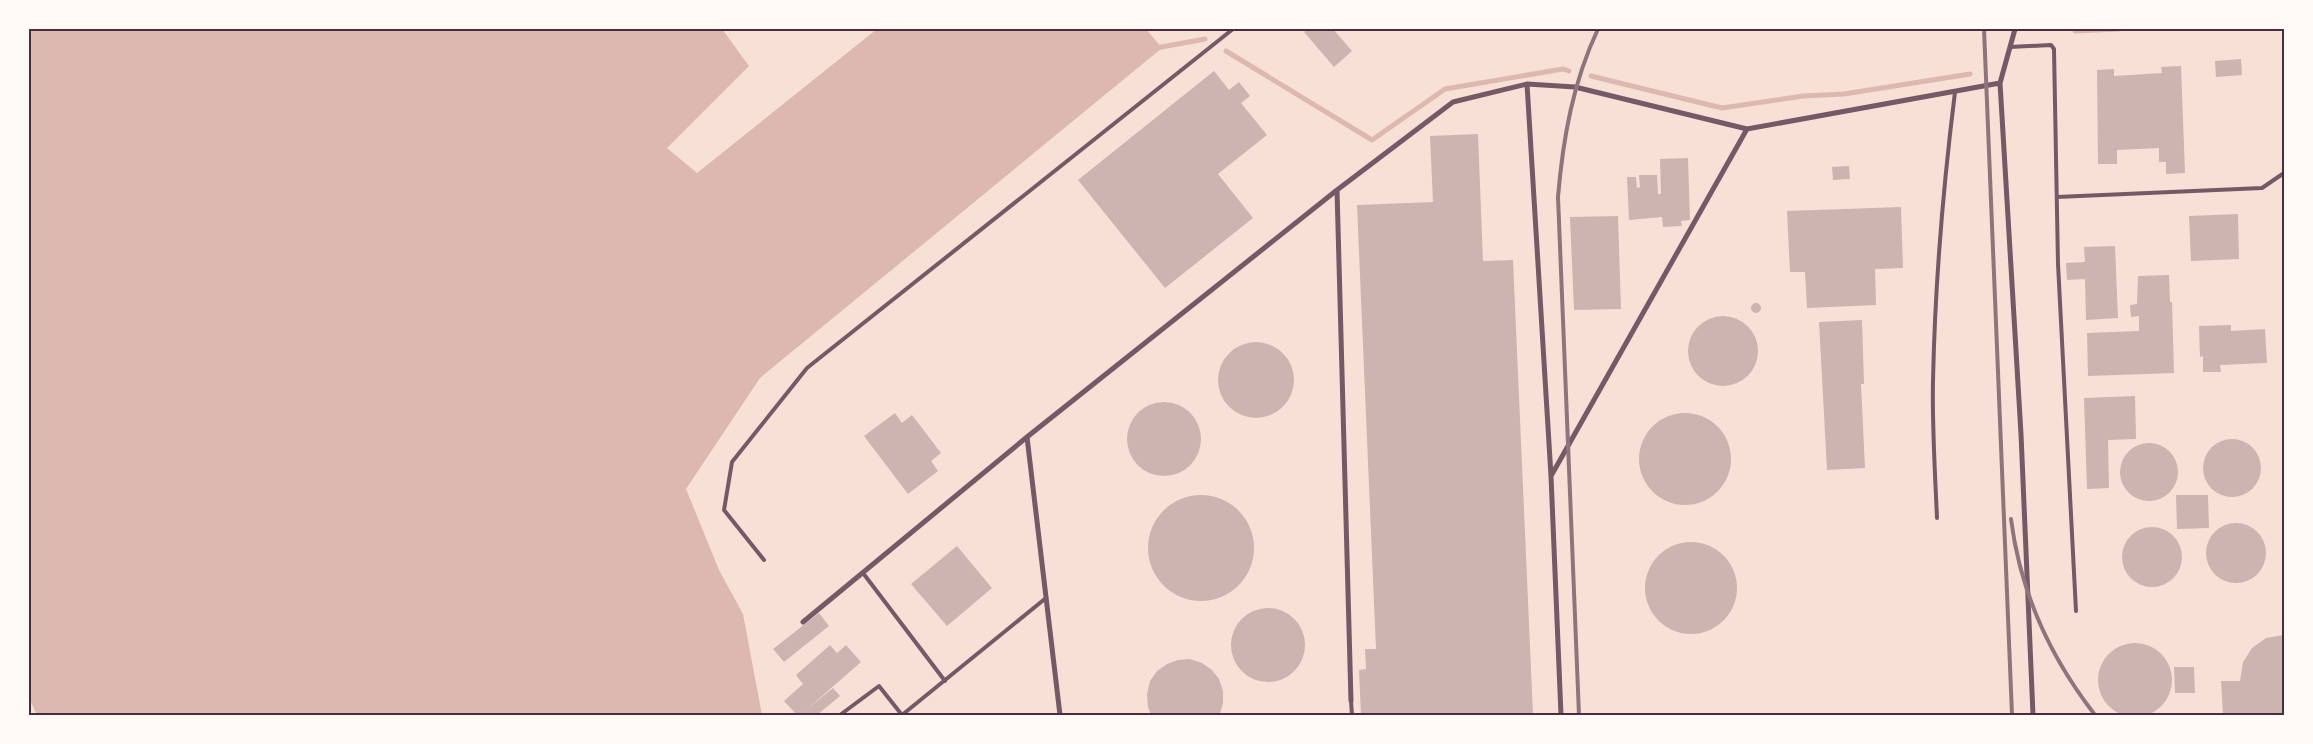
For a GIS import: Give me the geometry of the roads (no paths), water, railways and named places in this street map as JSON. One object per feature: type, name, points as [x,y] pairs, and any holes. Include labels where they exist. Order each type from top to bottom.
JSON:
[{"type":"street","points":[[2016,29],[2000,83],[2021,424],[2033,715]]},
{"type":"street","points":[[803,622],[1027,437],[1338,190],[1453,102],[1526,84],[1575,87],[1746,129],[2000,83]]},
{"type":"street","points":[[1526,84],[1551,476],[1561,715]]},
{"type":"street","points":[[1551,476],[1746,129]]},
{"type":"street","points":[[1338,190],[1351,701]]},
{"type":"street","points":[[1027,437],[1060,715]]},
{"type":"lane","points":[[764,560],[724,510],[732,462],[807,368],[1233,29]]},
{"type":"lane","points":[[2010,47],[2051,45],[2054,49],[2058,264],[2076,611]]},
{"type":"lane","points":[[1937,518],[1933,382],[1947,156],[1955,92]]},
{"type":"lane","points":[[2057,197],[2262,188],[2284,173]]},
{"type":"lane","points":[[863,573],[945,681]]},
{"type":"lane","points":[[840,715],[879,686],[902,715],[1046,598]]},
{"type":"lane","points":[[1351,701],[1352,715]]},
{"type":"waterway","points":[[2075,31],[2120,29]]},
{"type":"waterway","points":[[1156,48],[1205,39]]},
{"type":"waterway","points":[[1226,51],[1372,140],[1445,89],[1563,69],[1569,71]]},
{"type":"waterway","points":[[1591,76],[1722,108],[1803,96],[1844,94],[1970,74]]},
{"type":"railway","points":[[1579,715],[1558,197],[1570,111],[1582,69],[1598,29]]},
{"type":"railway","points":[[1984,29],[2012,715]]},
{"type":"railway","points":[[2011,519],[2015,546],[2022,572],[2040,622],[2064,670],[2095,715]]}]
